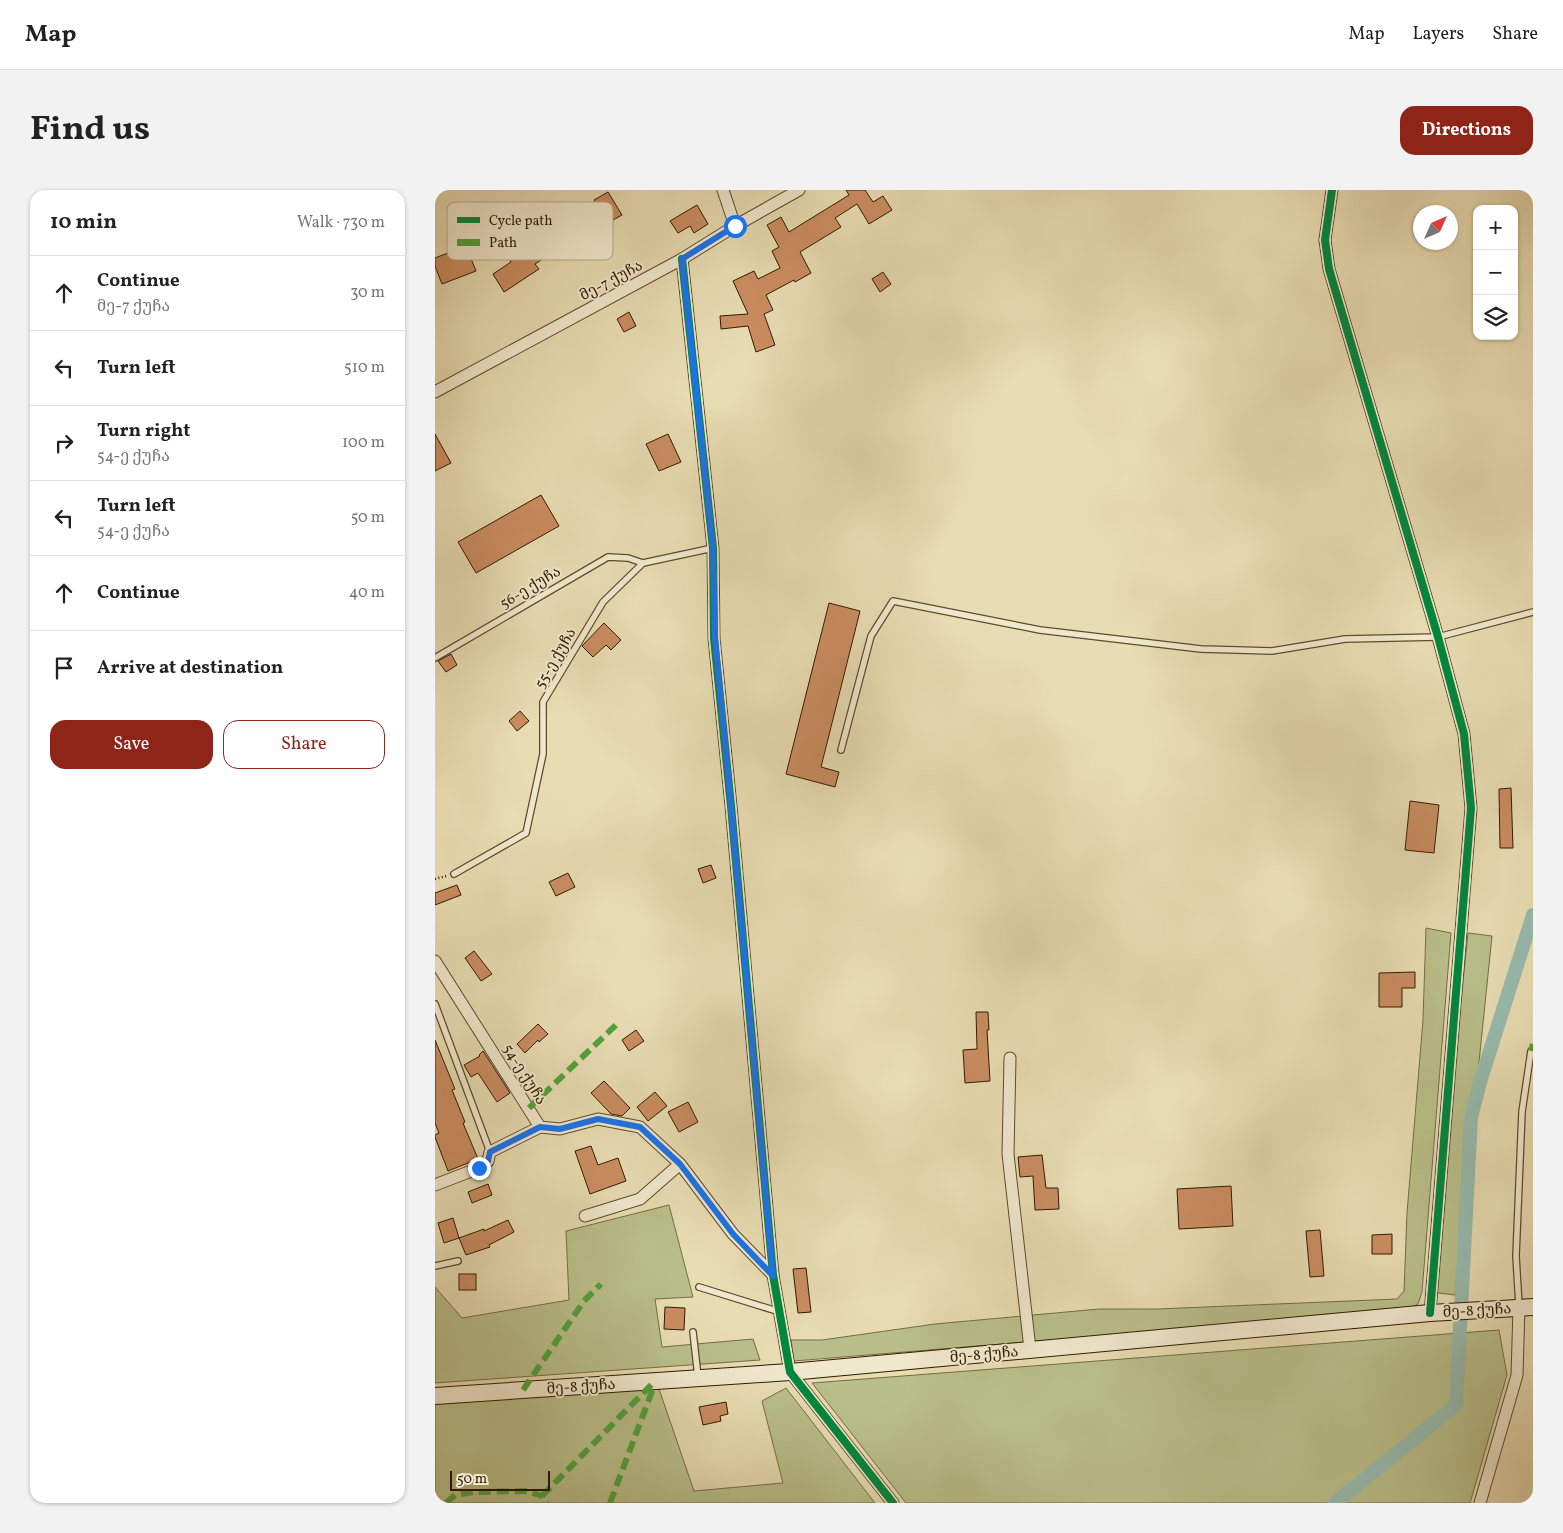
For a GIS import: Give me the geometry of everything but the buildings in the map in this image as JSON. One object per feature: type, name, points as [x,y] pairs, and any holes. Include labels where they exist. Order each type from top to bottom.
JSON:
[{"type":"street","points":[[723,190],[735,226]]},
{"type":"street","name":"მე-7 ქუჩა","points":[[435,392],[682,259],[735,226],[799,190]]},
{"type":"street","points":[[1332,190],[1325,240],[1329,269],[1438,637],[1464,734],[1471,808],[1430,1313]]},
{"type":"street","points":[[682,259],[713,548],[715,638],[773,1276],[779,1312],[790,1372],[893,1503]]},
{"type":"street","name":"54-ე ქუჩა","points":[[435,961],[540,1127],[560,1129],[598,1119],[640,1127],[680,1164],[733,1234],[773,1276]]},
{"type":"street","points":[[1010,1058],[1008,1154],[1030,1349]]},
{"type":"street","points":[[436,1182],[479,1168],[488,1161],[490,1152],[540,1127]]},
{"type":"street","points":[[585,1216],[640,1199],[680,1164]]},
{"type":"street","points":[[1480,1503],[1517,1375],[1526,1307]]},
{"type":"street","name":"მე-8 ქუჩა","points":[[435,1396],[790,1372],[1430,1313],[1526,1307]]},
{"type":"lane","points":[[643,563],[713,548]]},
{"type":"lane","name":"56-ე ქუჩა","points":[[435,658],[608,556],[628,558],[643,563]]},
{"type":"lane","name":"55-ე ქუჩა","points":[[454,874],[525,833],[543,754],[543,702],[603,602],[643,563]]},
{"type":"lane","points":[[841,750],[871,636],[893,601],[1040,630],[1201,649],[1272,651],[1345,639],[1438,637],[1533,612]]},
{"type":"lane","points":[[435,1004],[490,1152]]},
{"type":"lane","points":[[1526,1307],[1516,1256],[1522,1112],[1531,1051]]},
{"type":"lane","points":[[435,1266],[458,1261]]},
{"type":"lane","points":[[699,1287],[779,1312]]},
{"type":"lane","points":[[693,1332],[699,1378]]},
{"type":"green space","points":[[1426,928],[1451,933],[1422,1292],[1418,1304],[1405,1311],[794,1361],[791,1340],[822,1340],[935,1324],[1099,1309],[1157,1309],[1397,1299],[1404,1291],[1407,1213],[1423,1020]]},
{"type":"green space","points":[[1468,933],[1492,936],[1455,1295],[1431,1292]]},
{"type":"green space","points":[[669,1205],[693,1297],[655,1299],[662,1347],[753,1339],[760,1360],[435,1383],[435,1287],[462,1318],[569,1300],[566,1231]]},
{"type":"green space","points":[[1499,1330],[1507,1375],[1470,1503],[906,1503],[812,1383]]},
{"type":"green space","points":[[786,1388],[875,1503],[435,1503],[435,1404],[600,1391],[659,1389],[694,1491],[783,1483],[762,1401]]},
{"type":"waterway","points":[[1335,1503],[1456,1405],[1471,1117],[1481,1079],[1533,915]]},
{"type":"marked path","points":[[529,1108],[618,1023]]},
{"type":"marked path","points":[[1531,1051],[1533,1044]]},
{"type":"marked path","points":[[523,1390],[584,1301],[601,1284]]},
{"type":"marked path","points":[[542,1496],[655,1381]]},
{"type":"marked path","points":[[610,1503],[654,1386]]},
{"type":"marked path","points":[[446,1503],[455,1495],[475,1492],[527,1491],[542,1496],[547,1503]]},
{"type":"cycle path","points":[[1332,190],[1325,240],[1329,269],[1438,637],[1464,734],[1471,808],[1430,1313]]},
{"type":"cycle path","points":[[682,259],[713,548],[714,638],[773,1275],[790,1372],[893,1503]]},
{"type":"route","points":[[479,1168],[488,1161],[490,1152],[540,1127],[560,1129],[598,1119],[640,1127],[680,1164],[733,1234],[773,1276],[715,638],[713,548],[682,259],[735,226]]}]
